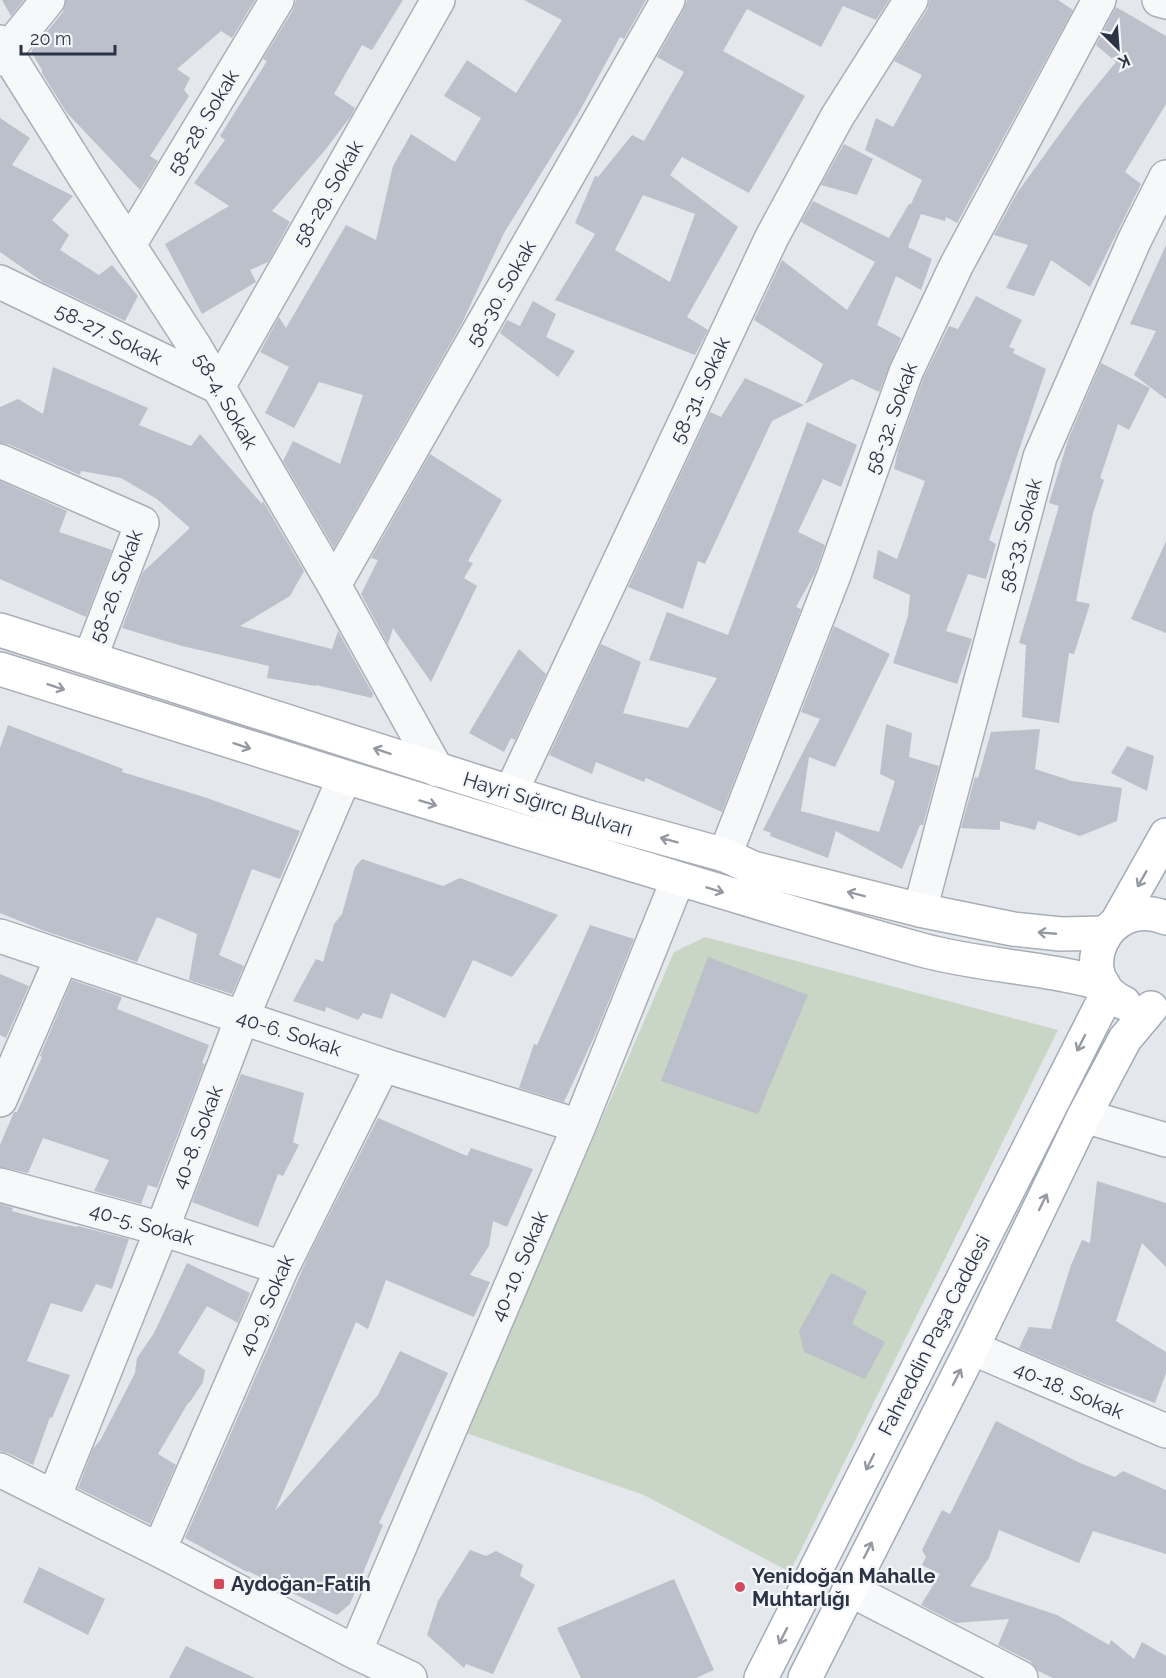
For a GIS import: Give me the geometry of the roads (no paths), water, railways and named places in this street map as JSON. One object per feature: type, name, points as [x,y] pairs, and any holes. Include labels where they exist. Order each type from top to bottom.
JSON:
[{"type":"main road","name":"Hayri Sığırcı Bulvarı","points":[[0,630],[591,818],[726,855],[753,868],[920,910],[1033,932],[1062,934],[1111,927],[1128,916],[1140,913],[1166,918]]},
{"type":"main road","name":"Hayri Sığırcı Bulvarı","points":[[0,669],[344,778],[925,951],[966,960],[1082,978],[1106,988],[1120,1002],[1135,1008],[1158,1005]]},
{"type":"main road","points":[[1106,988],[1100,978],[1097,963],[1099,947],[1166,835]]},
{"type":"main road","name":"Fahreddin Paşa Caddesi","points":[[761,1678],[1106,988]]},
{"type":"main road","name":"Fahreddin Paşa Caddesi","points":[[805,1678],[972,1348],[1084,1116],[1125,1040],[1158,1005]]},
{"type":"street","points":[[2,51],[48,0]]},
{"type":"street","name":"58-28. Sokak","points":[[129,245],[277,0]]},
{"type":"street","name":"58-29. Sokak","points":[[218,387],[438,0]]},
{"type":"street","name":"58-30. Sokak","points":[[334,585],[668,0]]},
{"type":"street","name":"58-31. Sokak","points":[[511,792],[772,237],[837,117],[911,0]]},
{"type":"street","name":"58-32. Sokak","points":[[726,855],[834,575],[906,372],[956,266],[1099,0]]},
{"type":"street","points":[[1160,0],[1166,2]]},
{"type":"street","name":"58-4. Sokak","points":[[2,51],[129,245],[218,387],[334,585],[437,770]]},
{"type":"street","name":"58-33. Sokak","points":[[920,910],[1040,457],[1135,239],[1166,177]]},
{"type":"street","name":"58-27. Sokak","points":[[0,282],[218,387]]},
{"type":"street","name":"58-26. Sokak","points":[[0,461],[142,523],[90,658]]},
{"type":"street","name":"40-8. Sokak","points":[[54,1497],[162,1229],[242,1018],[344,778]]},
{"type":"street","name":"40-10. Sokak","points":[[355,1652],[579,1126],[678,879]]},
{"type":"street","name":"40-6. Sokak","points":[[0,936],[383,1065],[579,1126]]},
{"type":"street","points":[[0,1100],[62,957]]},
{"type":"street","name":"40-9. Sokak","points":[[159,1550],[282,1268],[383,1065]]},
{"type":"street","points":[[1084,1116],[1166,1140]]},
{"type":"street","name":"40-5. Sokak","points":[[0,1185],[162,1229],[282,1268]]},
{"type":"street","name":"40-18. Sokak","points":[[972,1348],[1166,1431]]},
{"type":"street","points":[[0,1470],[159,1550],[397,1675]]},
{"type":"street","points":[[849,1589],[1021,1678]]},
{"type":"place","name":"Aydoğan-Fatih","points":[[219,1584]]},
{"type":"place","name":"Yenidoğan Mahalle Muhtarlığı","points":[[740,1587]]}]
